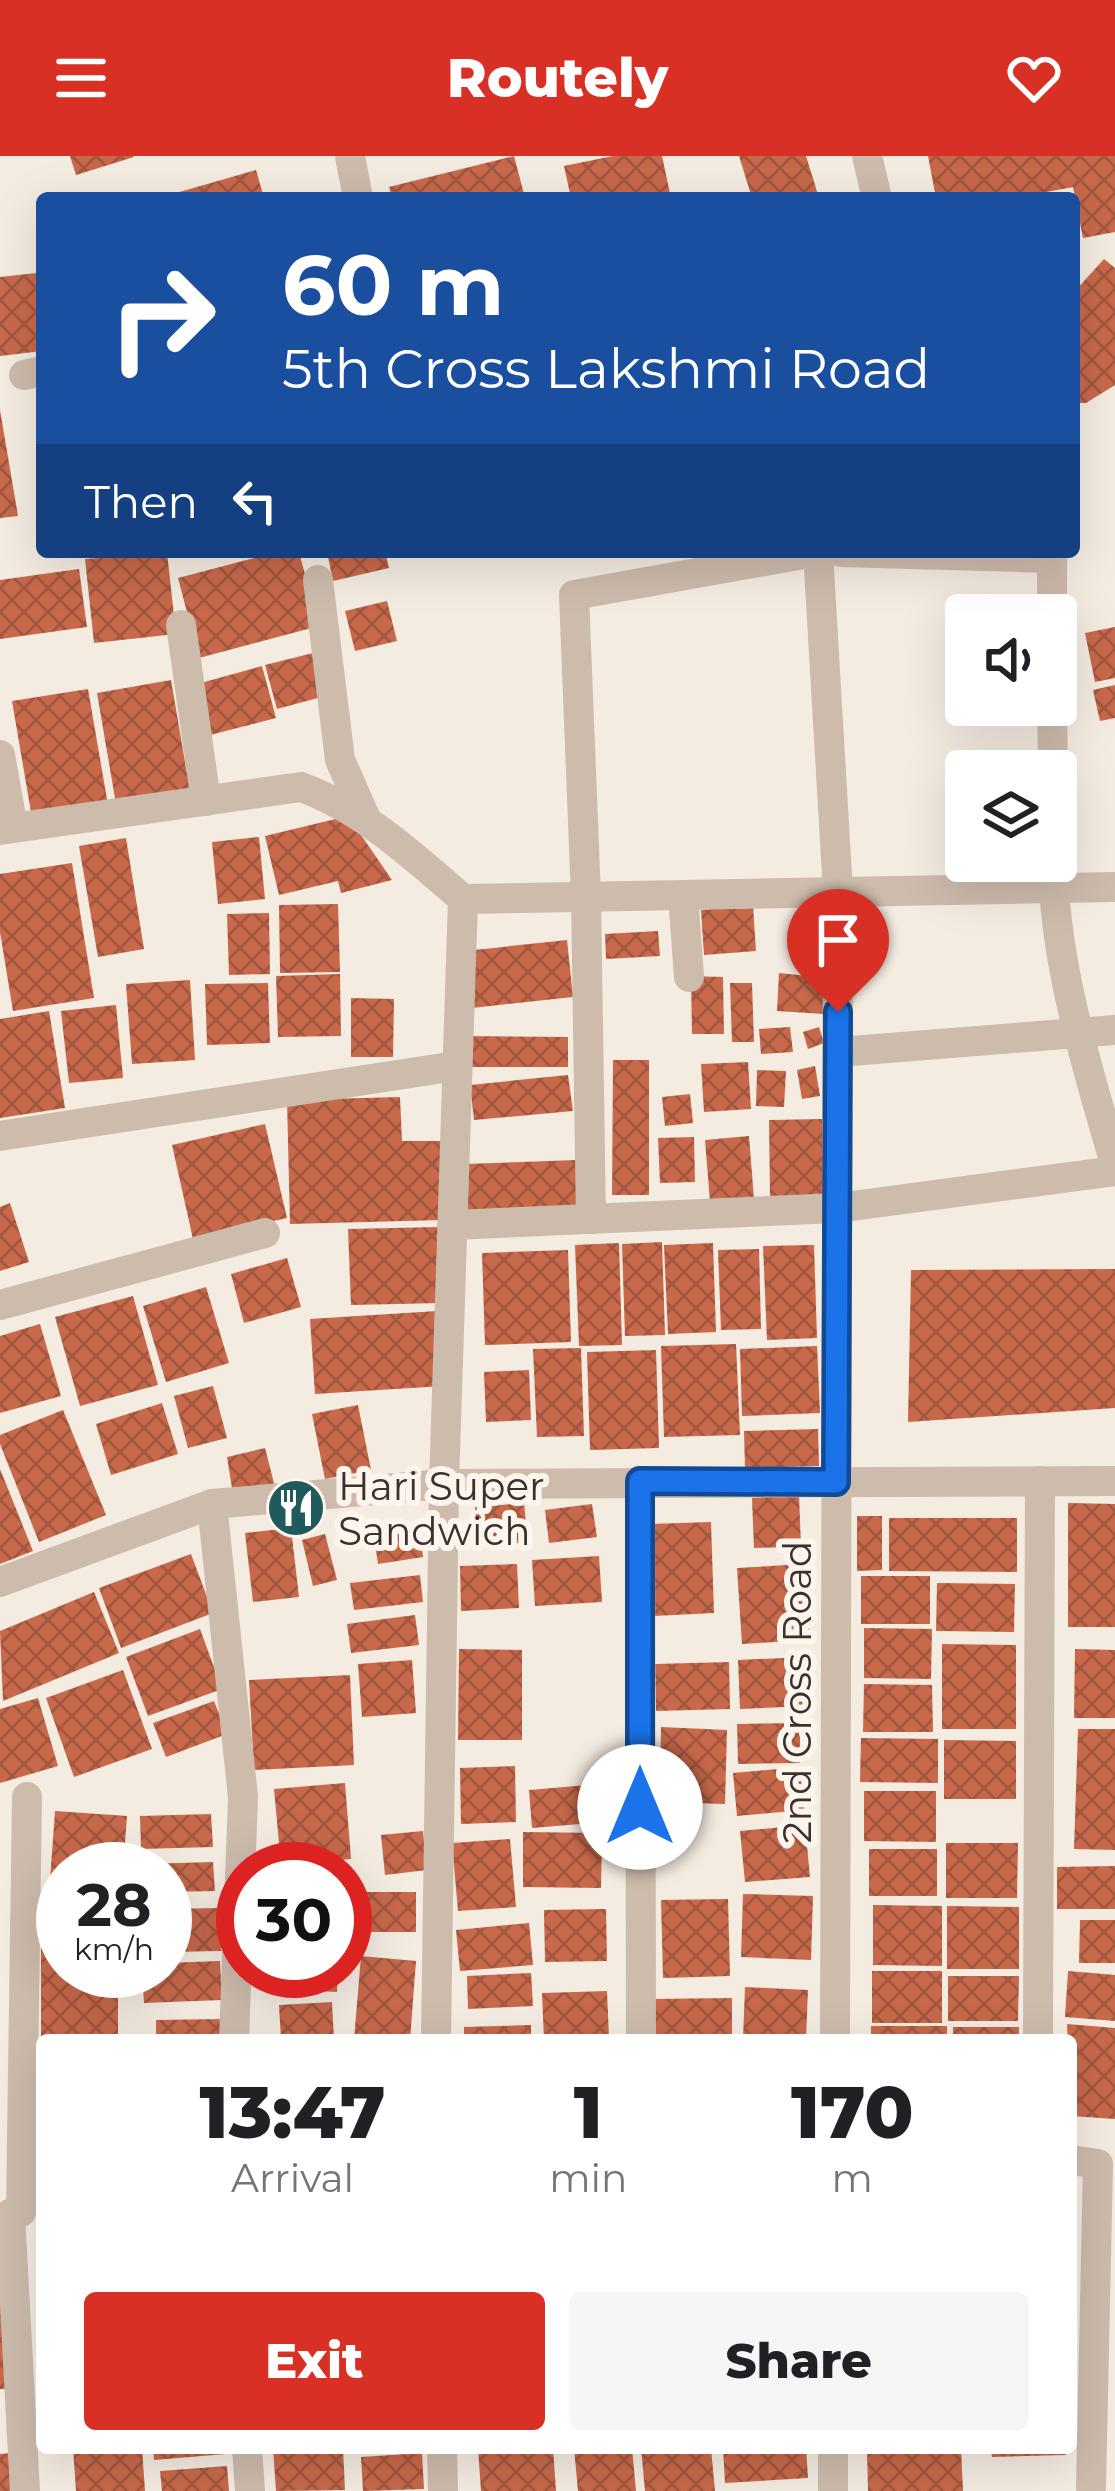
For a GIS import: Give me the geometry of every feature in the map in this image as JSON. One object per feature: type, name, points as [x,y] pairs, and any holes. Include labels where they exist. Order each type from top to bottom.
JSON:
[{"type":"street","points":[[350,156],[357,192]]},
{"type":"street","points":[[867,156],[876,192]]},
{"type":"street","points":[[591,1219],[586,897],[574,595],[783,558]]},
{"type":"street","name":"2nd Cross Road","points":[[817,558],[838,892],[835,2034]]},
{"type":"street","points":[[1052,558],[1052,594]]},
{"type":"street","points":[[318,580],[340,760],[368,823]]},
{"type":"street","points":[[181,625],[206,801]]},
{"type":"street","points":[[0,755],[6,829],[301,788],[335,800],[463,899],[838,892],[964,882]]},
{"type":"street","points":[[1077,880],[1115,887]]},
{"type":"street","points":[[452,1225],[837,1208],[1115,1167],[1078,1033],[1054,882]]},
{"type":"street","points":[[683,895],[689,976]]},
{"type":"street","points":[[436,2034],[444,1484],[463,899]]},
{"type":"street","points":[[838,1052],[1115,1030]]},
{"type":"street","points":[[0,1136],[456,1066]]},
{"type":"street","points":[[0,1305],[265,1232]]},
{"type":"street","points":[[640,1481],[641,2034]]},
{"type":"street","points":[[1038,2034],[1040,1481]]},
{"type":"street","points":[[0,1582],[212,1504],[444,1484],[1115,1481]]},
{"type":"street","points":[[212,1504],[244,1797],[234,2034]]},
{"type":"street","points":[[25,2491],[18,2212],[27,1797]]},
{"type":"street","points":[[1084,2162],[1088,2490]]},
{"type":"street","points":[[247,2454],[250,2491]]},
{"type":"street","points":[[442,2454],[443,2491]]},
{"type":"street","points":[[833,2454],[833,2491]]},
{"type":"building","points":[[70,156],[133,156],[134,157],[76,175]]},
{"type":"building","points":[[514,156],[523,192],[390,192],[389,187]]},
{"type":"building","points":[[613,156],[662,156],[670,192],[570,192],[564,166]]},
{"type":"building","points":[[739,156],[806,156],[817,192],[750,192]]},
{"type":"building","points":[[928,156],[1115,156],[1115,232],[1083,238],[1080,192],[1073,187],[1046,192],[935,192]]},
{"type":"building","points":[[256,170],[262,192],[179,192]]},
{"type":"building","points":[[1104,259],[1115,268],[1115,385],[1086,403],[1080,403],[1080,285]]},
{"type":"building","points":[[36,273],[36,352],[0,356],[0,277]]},
{"type":"building","points":[[0,410],[18,516],[0,518]]},
{"type":"building","points":[[168,558],[176,634],[94,643],[85,559]]},
{"type":"building","points":[[254,558],[301,558],[319,626],[199,658],[178,578]]},
{"type":"building","points":[[328,558],[386,558],[389,568],[333,581]]},
{"type":"building","points":[[79,569],[87,627],[0,639],[0,580]]},
{"type":"building","points":[[387,601],[397,641],[355,651],[345,611]]},
{"type":"building","points":[[1115,627],[1115,678],[1095,682],[1085,633]]},
{"type":"building","points":[[317,652],[329,695],[277,709],[265,665]]},
{"type":"building","points":[[262,666],[276,718],[210,735],[197,684]]},
{"type":"building","points":[[171,680],[190,791],[116,804],[97,693]]},
{"type":"building","points":[[1115,685],[1115,718],[1100,721],[1093,690]]},
{"type":"building","points":[[88,689],[108,805],[32,818],[12,701]]},
{"type":"building","points":[[348,816],[392,880],[341,893],[338,881],[279,895],[265,836]]},
{"type":"building","points":[[259,837],[265,899],[218,904],[212,842]]},
{"type":"building","points":[[126,838],[144,949],[98,957],[79,846]]},
{"type":"building","points":[[72,863],[94,998],[13,1011],[0,932],[0,874]]},
{"type":"building","points":[[338,904],[340,972],[280,973],[279,905]]},
{"type":"building","points":[[753,906],[756,951],[704,955],[701,910]]},
{"type":"building","points":[[269,913],[270,974],[229,975],[227,914]]},
{"type":"building","points":[[658,931],[660,956],[606,959],[605,934]]},
{"type":"building","points":[[567,940],[573,997],[472,1008],[465,951]]},
{"type":"building","points":[[779,973],[827,978],[824,1014],[777,1011]]},
{"type":"building","points":[[340,974],[341,1036],[278,1037],[276,976]]},
{"type":"building","points":[[691,976],[723,977],[724,1034],[692,1034]]},
{"type":"building","points":[[190,980],[195,1060],[132,1064],[126,984]]},
{"type":"building","points":[[268,983],[270,1043],[207,1045],[205,984]]},
{"type":"building","points":[[730,983],[752,983],[754,1042],[732,1042]]},
{"type":"building","points":[[351,998],[394,999],[393,1057],[351,1057]]},
{"type":"building","points":[[116,1005],[123,1078],[69,1083],[61,1011]]},
{"type":"building","points":[[49,1011],[65,1108],[0,1118],[0,1019]]},
{"type":"building","points":[[790,1027],[793,1052],[761,1054],[759,1029]]},
{"type":"building","points":[[819,1027],[824,1043],[808,1049],[803,1032]]},
{"type":"building","points":[[466,1036],[568,1037],[568,1067],[466,1067]]},
{"type":"building","points":[[613,1060],[649,1060],[649,1195],[612,1195]]},
{"type":"building","points":[[748,1062],[751,1109],[704,1112],[701,1064]]},
{"type":"building","points":[[815,1066],[820,1096],[802,1099],[797,1070]]},
{"type":"building","points":[[757,1070],[786,1071],[784,1107],[756,1106]]},
{"type":"building","points":[[568,1075],[573,1111],[474,1120],[470,1085]]},
{"type":"building","points":[[690,1094],[693,1123],[665,1126],[662,1097]]},
{"type":"building","points":[[400,1097],[402,1141],[441,1141],[443,1220],[290,1224],[287,1100]]},
{"type":"building","points":[[822,1119],[824,1196],[770,1197],[769,1120]]},
{"type":"building","points":[[265,1124],[287,1218],[193,1239],[172,1145]]},
{"type":"building","points":[[749,1136],[754,1199],[710,1202],[705,1140]]},
{"type":"building","points":[[694,1137],[695,1182],[660,1183],[658,1138]]},
{"type":"building","points":[[576,1160],[578,1206],[467,1210],[465,1164]]},
{"type":"building","points":[[10,1203],[29,1262],[0,1271],[0,1207]]},
{"type":"building","points":[[439,1227],[442,1303],[351,1305],[348,1229]]},
{"type":"building","points":[[662,1242],[665,1335],[625,1336],[622,1244]]},
{"type":"building","points":[[619,1243],[622,1345],[579,1346],[575,1245]]},
{"type":"building","points":[[713,1243],[716,1332],[668,1334],[664,1245]]},
{"type":"building","points":[[814,1245],[817,1338],[767,1340],[763,1246]]},
{"type":"building","points":[[759,1249],[761,1329],[721,1330],[718,1250]]},
{"type":"building","points":[[568,1250],[571,1342],[485,1345],[482,1253]]},
{"type":"building","points":[[287,1258],[301,1307],[244,1323],[231,1274]]},
{"type":"building","points":[[1115,1269],[1115,1408],[908,1422],[911,1270]]},
{"type":"building","points":[[206,1287],[229,1363],[166,1382],[143,1306]]},
{"type":"building","points":[[133,1296],[158,1385],[80,1406],[55,1317]]},
{"type":"building","points":[[437,1311],[443,1386],[315,1394],[310,1319]]},
{"type":"building","points":[[40,1324],[61,1396],[0,1413],[0,1336]]},
{"type":"building","points":[[736,1344],[740,1435],[664,1437],[661,1346]]},
{"type":"building","points":[[817,1346],[820,1413],[742,1416],[740,1349]]},
{"type":"building","points":[[581,1348],[584,1436],[537,1437],[533,1349]]},
{"type":"building","points":[[656,1350],[659,1448],[590,1450],[587,1352]]},
{"type":"building","points":[[529,1370],[531,1420],[486,1422],[484,1372]]},
{"type":"building","points":[[213,1386],[227,1438],[188,1448],[174,1396]]},
{"type":"building","points":[[162,1403],[178,1454],[111,1475],[96,1424]]},
{"type":"building","points":[[358,1405],[371,1470],[325,1479],[312,1414]]},
{"type":"building","points":[[63,1410],[106,1515],[39,1542],[0,1435]]},
{"type":"building","points":[[818,1429],[819,1466],[745,1468],[744,1431]]},
{"type":"building","points":[[265,1448],[276,1491],[233,1494],[227,1457]]},
{"type":"building","points":[[0,1469],[33,1551],[0,1564]]},
{"type":"building","points":[[799,1495],[801,1547],[754,1548],[752,1498]]},
{"type":"building","points":[[524,1503],[528,1542],[478,1547],[475,1507]]},
{"type":"building","points":[[1068,1503],[1115,1504],[1115,1627],[1068,1627]]},
{"type":"building","points":[[592,1504],[597,1537],[549,1543],[545,1510]]},
{"type":"building","points":[[857,1516],[882,1516],[882,1570],[857,1571]]},
{"type":"building","points":[[889,1518],[1017,1518],[1017,1572],[889,1571]]},
{"type":"building","points":[[711,1522],[714,1613],[654,1616],[650,1524]]},
{"type":"building","points":[[291,1528],[299,1597],[253,1602],[245,1533]]},
{"type":"building","points":[[420,1531],[423,1557],[378,1564],[374,1537]]},
{"type":"building","points":[[325,1534],[337,1580],[313,1586],[302,1540]]},
{"type":"building","points":[[191,1554],[213,1613],[121,1648],[99,1588]]},
{"type":"building","points":[[599,1556],[602,1602],[535,1606],[532,1560]]},
{"type":"building","points":[[517,1564],[519,1608],[461,1611],[460,1566]]},
{"type":"building","points":[[804,1564],[810,1640],[742,1644],[737,1568]]},
{"type":"building","points":[[420,1575],[423,1602],[354,1610],[350,1583]]},
{"type":"building","points":[[861,1576],[930,1576],[930,1624],[861,1624]]},
{"type":"building","points":[[937,1583],[1015,1584],[1014,1632],[936,1631]]},
{"type":"building","points":[[94,1592],[119,1653],[3,1701],[0,1631]]},
{"type":"building","points":[[415,1615],[419,1645],[351,1653],[347,1624]]},
{"type":"building","points":[[864,1628],[932,1629],[931,1679],[864,1678]]},
{"type":"building","points":[[200,1629],[222,1689],[148,1716],[126,1657]]},
{"type":"building","points":[[942,1644],[1016,1645],[1016,1729],[942,1729]]},
{"type":"building","points":[[459,1649],[522,1650],[522,1740],[458,1740]]},
{"type":"building","points":[[1075,1649],[1115,1650],[1115,1718],[1074,1718]]},
{"type":"building","points":[[806,1657],[808,1706],[740,1709],[738,1660]]},
{"type":"building","points":[[412,1660],[416,1713],[362,1717],[358,1664]]},
{"type":"building","points":[[729,1662],[730,1709],[656,1711],[655,1664]]},
{"type":"building","points":[[123,1670],[152,1749],[74,1777],[46,1698]]},
{"type":"building","points":[[350,1675],[354,1765],[254,1770],[249,1680]]},
{"type":"building","points":[[864,1684],[932,1685],[933,1732],[863,1732]]},
{"type":"building","points":[[38,1698],[58,1766],[0,1783],[0,1709]]},
{"type":"building","points":[[214,1701],[227,1734],[166,1757],[153,1723]]},
{"type":"building","points":[[800,1723],[800,1763],[738,1764],[737,1724]]},
{"type":"building","points":[[661,1727],[727,1730],[725,1804],[660,1802]]},
{"type":"building","points":[[1078,1729],[1115,1729],[1115,1850],[1074,1849]]},
{"type":"building","points":[[861,1738],[938,1739],[938,1783],[860,1782]]},
{"type":"building","points":[[944,1740],[1016,1741],[1016,1799],[944,1799]]},
{"type":"building","points":[[515,1766],[516,1822],[461,1824],[460,1768]]},
{"type":"building","points":[[800,1767],[804,1810],[737,1816],[733,1773]]},
{"type":"building","points":[[345,1783],[350,1842],[279,1842],[274,1789]]},
{"type":"building","points":[[600,1784],[604,1822],[532,1828],[529,1790]]},
{"type":"building","points":[[864,1791],[936,1791],[936,1842],[864,1841]]},
{"type":"building","points":[[55,1811],[127,1816],[125,1842],[53,1842]]},
{"type":"building","points":[[211,1814],[213,1847],[141,1842],[140,1816]]},
{"type":"building","points":[[805,1825],[810,1877],[745,1882],[740,1831]]},
{"type":"building","points":[[423,1831],[427,1870],[385,1875],[381,1835]]},
{"type":"building","points":[[523,1832],[602,1833],[601,1888],[523,1887]]},
{"type":"building","points":[[510,1839],[516,1907],[458,1911],[452,1843]]},
{"type":"building","points":[[946,1843],[1018,1843],[1017,1898],[946,1898]]},
{"type":"building","points":[[869,1849],[937,1849],[937,1896],[869,1896]]},
{"type":"building","points":[[213,1862],[215,1891],[192,1891],[192,1863]]},
{"type":"building","points":[[1115,1866],[1115,1909],[1057,1909],[1057,1867]]},
{"type":"building","points":[[372,1892],[416,1892],[416,1932],[372,1932]]},
{"type":"building","points":[[743,1894],[813,1896],[811,1960],[741,1957]]},
{"type":"building","points":[[728,1899],[730,1976],[663,1978],[661,1900]]},
{"type":"building","points":[[873,1905],[942,1906],[942,1966],[873,1965]]},
{"type":"building","points":[[947,1906],[1019,1907],[1019,1969],[947,1969]]},
{"type":"building","points":[[216,1908],[216,1951],[192,1952],[192,1909]]},
{"type":"building","points":[[606,1909],[607,1961],[545,1962],[544,1910]]},
{"type":"building","points":[[1080,1920],[1115,1920],[1115,1963],[1079,1963]]},
{"type":"building","points":[[529,1923],[533,1965],[460,1971],[456,1930]]},
{"type":"building","points":[[372,1957],[416,1961],[410,2034],[354,2034],[358,1998],[372,1998]]},
{"type":"building","points":[[216,1961],[216,1998],[222,2000],[144,2003],[144,1998],[192,1998],[192,1962]]},
{"type":"building","points":[[872,1971],[942,1971],[942,2023],[872,2023]]},
{"type":"building","points":[[1068,1971],[1115,1975],[1115,2021],[1065,2017]]},
{"type":"building","points":[[531,1973],[533,2006],[468,2009],[467,1976]]},
{"type":"building","points":[[948,1976],[1019,1976],[1018,2021],[948,2021]]},
{"type":"building","points":[[745,1987],[808,1990],[806,2034],[743,2034]]},
{"type":"building","points":[[607,1991],[609,2034],[544,2034],[542,1993]]},
{"type":"building","points":[[41,1998],[118,1998],[118,2034],[41,2034]]},
{"type":"building","points":[[732,1998],[732,2034],[653,2034],[653,1999]]},
{"type":"building","points":[[332,2002],[334,2034],[281,2034],[279,2005]]},
{"type":"building","points":[[222,2019],[222,2034],[156,2034],[156,2020]]},
{"type":"building","points":[[1067,2024],[1115,2028],[1115,2119],[1077,2116],[1077,2034],[1067,2034]]},
{"type":"building","points":[[531,2025],[531,2034],[464,2034],[464,2027]]},
{"type":"building","points":[[871,2026],[947,2026],[947,2034],[871,2034]]},
{"type":"building","points":[[953,2027],[1019,2027],[1019,2034],[953,2034]]},
{"type":"building","points":[[0,2277],[8,2389],[0,2389]]},
{"type":"building","points":[[12,2453],[15,2491],[0,2491],[0,2454]]},
{"type":"building","points":[[73,2454],[142,2454],[145,2491],[76,2491]]},
{"type":"building","points":[[154,2454],[226,2454],[154,2460]]},
{"type":"building","points":[[273,2454],[343,2454],[345,2490],[276,2491]]},
{"type":"building","points":[[422,2454],[424,2489],[363,2491],[361,2457]]},
{"type":"building","points":[[478,2454],[553,2454],[556,2491],[481,2491]]},
{"type":"building","points":[[575,2454],[633,2454],[636,2491],[578,2491]]},
{"type":"building","points":[[642,2454],[712,2454],[715,2491],[645,2491]]},
{"type":"building","points":[[723,2454],[806,2454],[808,2478],[725,2483]]},
{"type":"building","points":[[867,2454],[961,2454],[963,2491],[868,2491]]},
{"type":"building","points":[[992,2454],[1066,2455],[992,2457]]},
{"type":"building","points":[[227,2466],[229,2491],[162,2491],[160,2471]]},
{"type":"place","name":"Hari Super Sandwich","points":[[296,1508]]},
{"type":"route","points":[[640,1807],[640,1481],[836,1482],[838,1012]]}]
